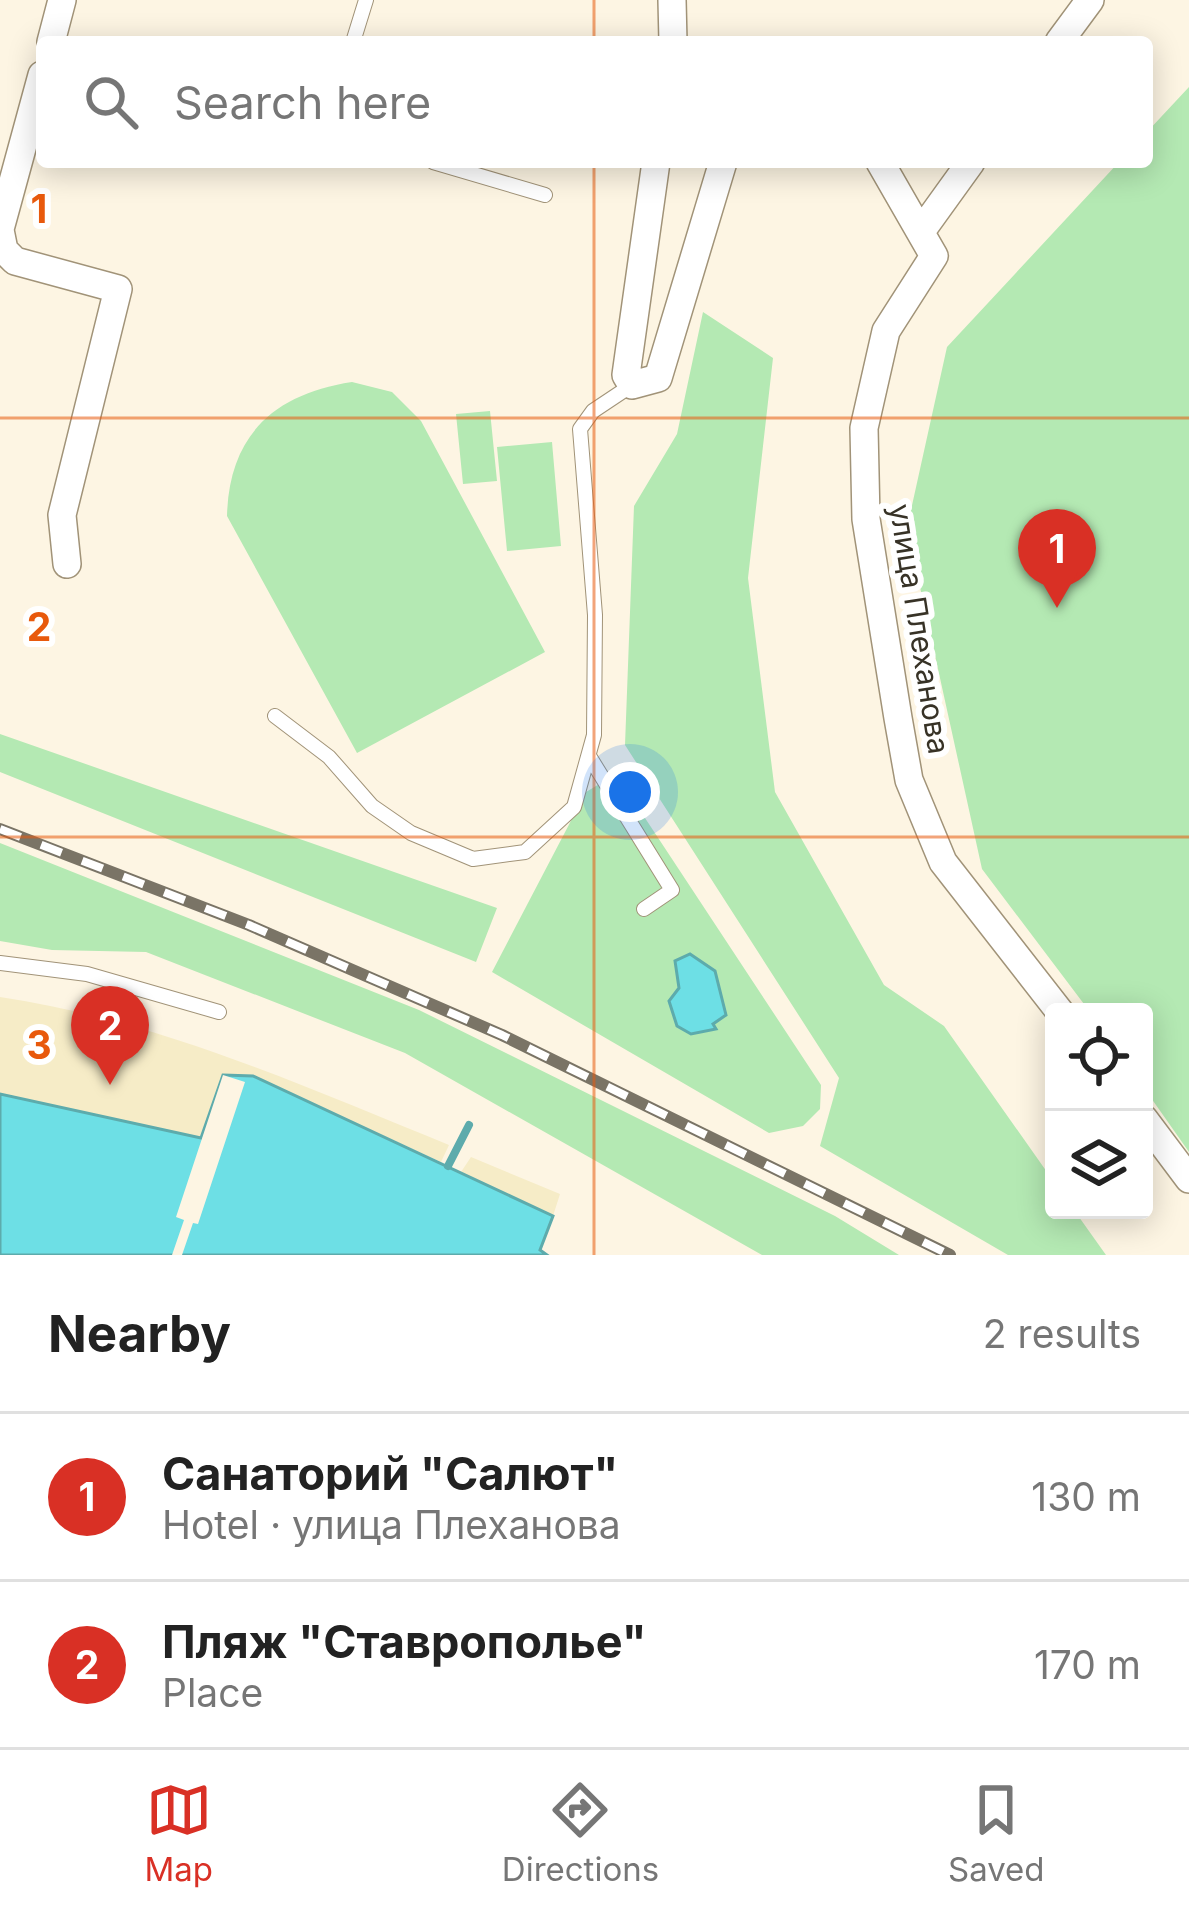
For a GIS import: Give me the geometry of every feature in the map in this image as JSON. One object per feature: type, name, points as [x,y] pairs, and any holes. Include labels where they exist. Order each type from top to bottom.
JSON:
[{"type":"street","points":[[53,36],[62,0]]},
{"type":"street","points":[[672,0],[673,36]]},
{"type":"street","points":[[1063,36],[1090,0]]},
{"type":"street","points":[[36,97],[0,230],[4,250],[15,261],[118,290],[62,515],[67,564]]},
{"type":"street","points":[[655,168],[626,375],[632,385],[658,378],[721,168]]},
{"type":"street","points":[[884,168],[922,230],[967,168]]},
{"type":"street","name":"улица Плеханова","points":[[922,230],[933,263],[886,331],[864,428],[866,519],[898,718],[909,780],[943,862],[1053,1003]]},
{"type":"street","points":[[1153,1131],[1189,1179]]},
{"type":"lane","points":[[355,36],[366,0]]},
{"type":"lane","points":[[453,168],[545,195]]},
{"type":"lane","points":[[275,716],[328,757],[372,806],[411,833],[473,859],[525,852],[574,807],[595,736],[595,614],[580,429],[593,411],[632,385]]},
{"type":"lane","points":[[589,756],[671,890],[644,909]]},
{"type":"lane","points":[[0,963],[87,974],[219,1012]]},
{"type":"green space","points":[[1189,87],[1189,1152],[1153,1101],[1153,1003],[1083,1003],[982,869],[907,528],[947,347],[1113,168],[1153,168],[1153,126]]},
{"type":"green space","points":[[703,312],[773,358],[748,578],[775,792],[884,985],[944,1026],[1045,1169],[1045,1219],[1080,1219],[1106,1255],[1008,1255],[820,1146],[839,1078],[625,745],[634,506],[677,434]]},
{"type":"green space","points":[[352,382],[392,392],[421,421],[545,652],[357,753],[227,516],[236,463],[261,423],[300,397]]},
{"type":"green space","points":[[490,411],[497,481],[463,484],[456,414]]},
{"type":"green space","points":[[552,442],[561,546],[507,551],[497,447]]},
{"type":"green space","points":[[0,734],[497,908],[476,962],[0,772]]},
{"type":"green space","points":[[616,774],[821,1085],[820,1109],[803,1126],[769,1133],[492,972],[586,792]]},
{"type":"green space","points":[[0,843],[419,1010],[835,1216],[899,1255],[762,1255],[405,1053],[146,952],[52,950],[0,941]]},
{"type":"sand","points":[[0,997],[172,1038],[449,1145],[441,1162],[253,1076],[223,1075],[202,1138],[0,1094]]},
{"type":"sand","points":[[471,1157],[560,1194],[553,1216],[461,1172]]},
{"type":"water","points":[[690,954],[715,971],[726,1015],[713,1024],[716,1029],[691,1034],[677,1026],[669,1001],[679,988],[675,961]]},
{"type":"water","points":[[223,1075],[253,1076],[553,1216],[540,1250],[547,1255],[0,1255],[0,1094],[201,1138]]},
{"type":"pier","points":[[223,1075],[245,1082],[198,1224],[193,1223],[182,1255],[172,1255],[184,1220],[176,1217]]},
{"type":"waterway","points":[[448,1166],[469,1125]]},
{"type":"railway","points":[[0,829],[249,925],[502,1035],[950,1255]]},
{"type":"place","name":"Санаторий \"Салют\"","points":[[1057,608]]},
{"type":"place","name":"Пляж \"Ставрополье\"","points":[[110,1085]]}]
